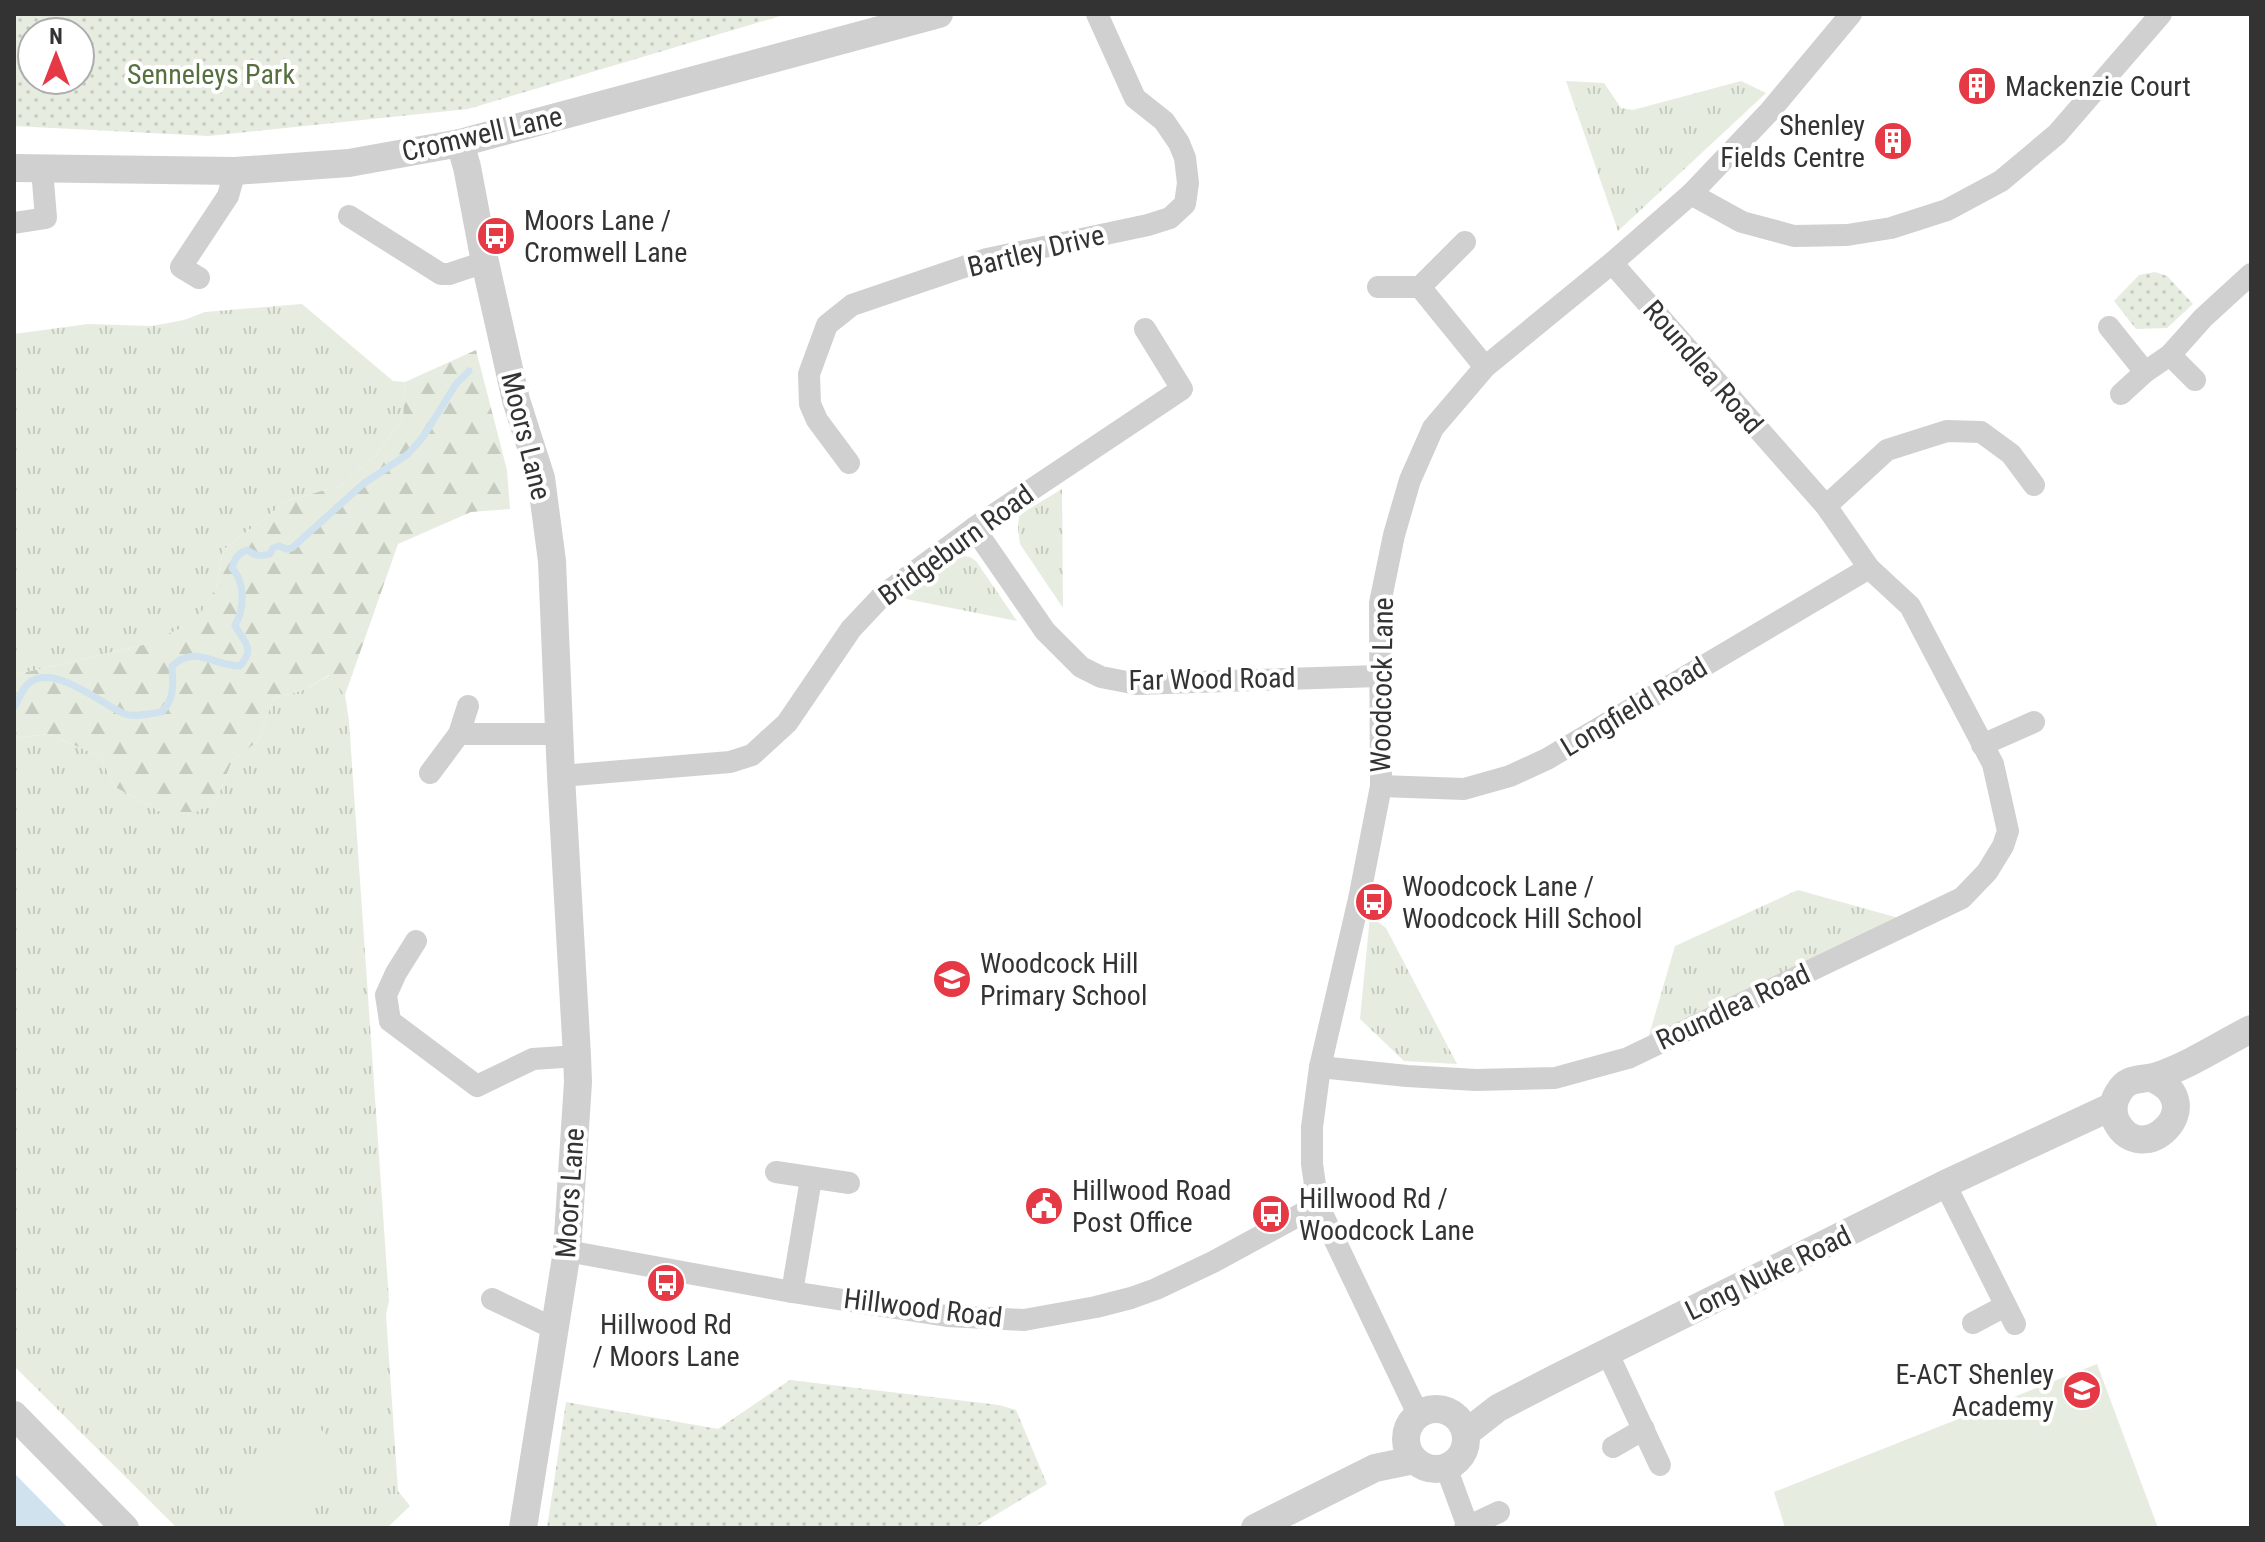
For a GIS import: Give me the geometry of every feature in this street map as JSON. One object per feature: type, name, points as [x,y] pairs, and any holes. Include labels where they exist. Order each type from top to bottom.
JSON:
[{"type":"street","name":"Cromwell Lane","points":[[28,168],[235,171],[349,163],[460,143],[939,14]]},
{"type":"street","name":"Bartley Drive","points":[[849,463],[817,420],[810,404],[809,374],[827,325],[852,305],[987,259],[1148,225],[1170,218],[1185,204],[1188,183],[1185,158],[1179,143],[1164,121],[1135,98],[1097,14]]},
{"type":"street","name":"Woodcock Lane","points":[[1412,1437],[1318,1205],[1312,1164],[1312,1123],[1320,1067],[1359,899],[1381,786],[1380,603],[1394,535],[1410,480],[1433,428],[1485,367],[1691,194],[1770,111],[1851,14]]},
{"type":"street","points":[[1691,194],[1742,222],[1794,236],[1847,235],[1891,228],[1947,210],[2001,181],[2057,134],[2161,14]]},
{"type":"street","name":"Moors Lane","points":[[460,143],[516,400],[541,478],[552,561],[577,1056],[567,1251],[523,1528]]},
{"type":"street","points":[[14,223],[46,218],[28,168]]},
{"type":"street","points":[[199,278],[181,267],[228,196],[235,171]]},
{"type":"street","points":[[349,216],[441,274],[485,262]]},
{"type":"street","points":[[1378,287],[1420,287],[1465,242]]},
{"type":"street","name":"Roundlea Road","points":[[1320,1067],[1476,1080],[1555,1078],[1628,1058],[1962,898],[1987,872],[2003,846],[2008,831],[1993,764],[1910,606],[1869,568],[1826,506],[1612,263]]},
{"type":"street","points":[[2121,394],[2170,355],[2203,318],[2251,274]]},
{"type":"street","points":[[1420,287],[1485,367]]},
{"type":"street","points":[[2109,327],[2145,372]]},
{"type":"street","name":"Bridgeburn Road","points":[[561,776],[730,762],[752,755],[787,723],[851,629],[883,595],[974,528],[1182,389],[1145,329]]},
{"type":"street","points":[[2170,355],[2195,380]]},
{"type":"street","points":[[1826,506],[1887,450],[1947,431],[1981,432],[2011,454],[2034,485]]},
{"type":"street","name":"Far Wood Road","points":[[974,528],[1045,631],[1081,667],[1101,677],[1137,684],[1379,676]]},
{"type":"street","name":"Longfield Road","points":[[1381,786],[1464,789],[1510,776],[1547,759],[1869,568]]},
{"type":"street","points":[[430,773],[459,734],[468,706]]},
{"type":"street","points":[[1982,745],[2034,722]]},
{"type":"street","points":[[459,734],[559,734]]},
{"type":"street","points":[[416,941],[386,995],[390,1021],[477,1086],[533,1059],[577,1056]]},
{"type":"street","name":"Long Nuke Road","points":[[2205,1053],[2174,1099],[2175,1115],[2167,1130],[2159,1136],[2139,1139],[2129,1135],[2117,1117],[2116,1095],[2122,1087],[2131,1080],[2152,1078],[2184,1065],[2205,1053],[2251,1029]]},
{"type":"street","points":[[2152,1078],[2169,1089],[2174,1099]]},
{"type":"street","name":"Long Nuke Road","points":[[1255,1528],[1375,1468],[1412,1437],[1436,1408],[1460,1423],[1498,1408],[2038,1140],[2117,1117]]},
{"type":"street","points":[[776,1172],[849,1183]]},
{"type":"street","points":[[792,1292],[811,1179]]},
{"type":"street","points":[[1945,1184],[2010,1315],[1973,1323]]},
{"type":"street","name":"Hillwood Road","points":[[567,1251],[792,1292],[947,1316],[1024,1320],[1066,1314],[1156,1289],[1318,1205]]},
{"type":"street","points":[[492,1299],[555,1329]]},
{"type":"street","points":[[1607,1352],[1660,1465]]},
{"type":"street","points":[[14,1415],[125,1528]]},
{"type":"street","points":[[1460,1423],[1465,1449],[1446,1467],[1466,1528],[1499,1512]]},
{"type":"street","points":[[1613,1447],[1644,1429]]},
{"type":"street","name":"Long Nuke Road","points":[[1412,1437],[1422,1466],[1432,1469],[1446,1467]]},
{"type":"green space","name":"Senneleys Park","points":[[14,14],[787,14],[468,109],[209,136],[14,126]]},
{"type":"green space","points":[[1566,81],[1604,83],[1621,108],[1633,110],[1741,81],[1766,93],[1618,231]]},
{"type":"green space","points":[[2155,272],[2167,276],[2193,304],[2167,328],[2136,329],[2114,301],[2139,275]]},
{"type":"green space","points":[[302,304],[393,381],[405,382],[403,418],[376,455],[342,485],[287,501],[223,550],[216,588],[196,622],[143,645],[14,675],[14,334],[88,324],[152,326],[205,312]]},
{"type":"green space","points":[[476,350],[507,470],[510,509],[471,512],[398,544],[345,695],[329,675],[306,689],[273,699],[258,741],[232,761],[216,801],[196,812],[161,812],[115,787],[100,756],[48,734],[14,738],[14,675],[143,645],[195,622],[216,588],[223,550],[287,501],[342,485],[376,455],[403,418],[405,382]]},
{"type":"green space","points":[[1062,489],[1063,608],[1020,544],[1018,527],[1019,515]]},
{"type":"green space","points":[[962,556],[976,561],[1017,621],[901,598]]},
{"type":"green space","points":[[330,675],[345,695],[349,721],[389,1301],[386,1314],[398,1491],[410,1506],[387,1528],[177,1528],[14,1366],[14,738],[48,734],[100,756],[115,787],[161,812],[195,812],[216,801],[232,761],[258,741],[273,699],[306,689]]},
{"type":"green space","points":[[1798,890],[1913,922],[1645,1049],[1675,946]]},
{"type":"green space","points":[[1370,916],[1386,928],[1457,1064],[1404,1061],[1360,1019]]},
{"type":"green space","points":[[2097,1364],[2158,1528],[1785,1528],[1774,1492]]},
{"type":"green space","points":[[790,1380],[999,1405],[1016,1410],[1047,1484],[974,1528],[547,1528],[566,1402],[718,1429]]},
{"type":"green space","points":[[313,1420],[351,1465],[276,1528],[253,1528],[225,1494]]},
{"type":"water","points":[[14,1473],[68,1528],[14,1528]]},
{"type":"waterway","points":[[14,707],[32,681],[54,678],[125,714],[162,712],[171,696],[172,666],[181,660],[197,656],[240,666],[248,649],[235,625],[241,611],[242,596],[232,568],[237,557],[247,550],[261,556],[270,554],[273,548],[279,546],[292,548],[363,484],[408,454],[423,437],[456,384],[469,371]]},
{"type":"place","name":"Mackenzie Court","points":[[1977,86]]},
{"type":"place","name":"Shenley Fields Centre","points":[[1893,141]]},
{"type":"place","name":"Moors Lane / Cromwell Lane","points":[[496,236]]},
{"type":"place","name":"Woodcock Lane / Woodcock Hill School","points":[[1374,902]]},
{"type":"place","name":"Woodcock Hill Primary School","points":[[952,979]]},
{"type":"place","name":"Hillwood Road Post Office","points":[[1044,1206]]},
{"type":"place","name":"Hillwood Rd / Woodcock Lane","points":[[1271,1214]]},
{"type":"place","name":"Hillwood Rd / Moors Lane","points":[[666,1283]]},
{"type":"place","name":"E-ACT Shenley Academy","points":[[2082,1390]]}]
